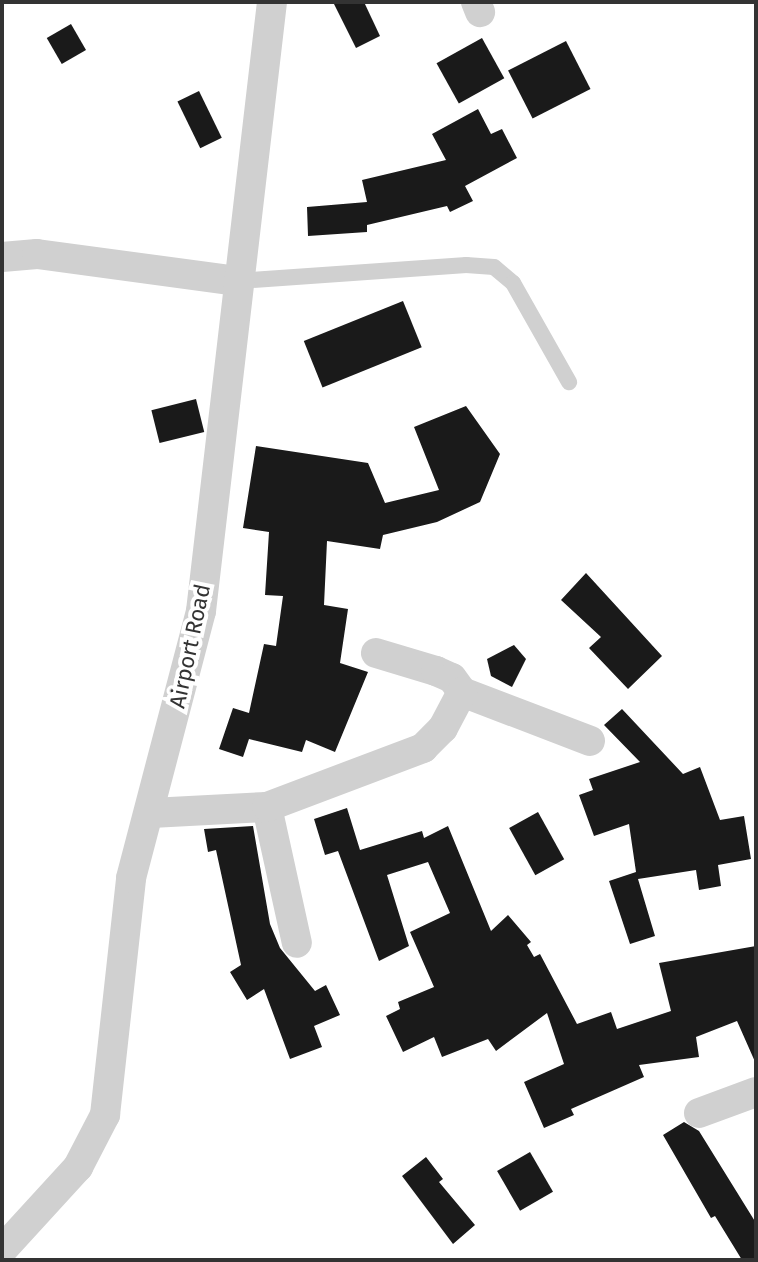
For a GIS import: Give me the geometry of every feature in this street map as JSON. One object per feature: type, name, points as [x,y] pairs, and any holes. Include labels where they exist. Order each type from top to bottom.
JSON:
[{"type":"street","name":"Airport Road","points":[[2,1250],[78,1167],[105,1115],[122,929],[131,878],[151,813],[201,611],[272,2]]},
{"type":"street","points":[[2,257],[37,254],[238,281]]},
{"type":"street","points":[[376,653],[436,671],[452,678],[462,692],[590,741]]},
{"type":"street","points":[[151,813],[267,807],[423,748],[443,728],[462,692]]},
{"type":"street","points":[[267,807],[297,943]]},
{"type":"street","points":[[699,1113],[756,1092]]},
{"type":"lane","points":[[238,281],[466,265],[494,267],[513,283],[569,382]]},
{"type":"building","points":[[333,2],[364,2],[380,36],[356,48]]},
{"type":"building","points":[[71,24],[86,50],[62,64],[47,38]]},
{"type":"building","points":[[482,38],[504,78],[459,103],[437,63]]},
{"type":"building","points":[[566,41],[591,89],[533,119],[508,71]]},
{"type":"building","points":[[199,91],[222,138],[200,148],[177,102]]},
{"type":"building","points":[[478,109],[491,134],[502,129],[517,158],[465,186],[473,201],[450,212],[447,206],[367,225],[367,232],[308,236],[307,207],[367,202],[362,180],[446,160],[432,134]]},
{"type":"building","points":[[403,301],[422,347],[323,387],[304,341]]},
{"type":"building","points":[[196,399],[204,432],[160,443],[151,410]]},
{"type":"building","points":[[466,406],[500,454],[480,502],[437,522],[383,535],[380,549],[327,541],[324,605],[348,609],[340,663],[368,672],[335,752],[306,740],[302,752],[249,739],[243,757],[219,749],[233,708],[249,713],[264,644],[276,646],[283,596],[265,595],[269,532],[243,528],[256,446],[368,463],[385,503],[439,490],[414,427]]},
{"type":"building","points":[[586,573],[662,656],[628,689],[589,648],[601,637],[561,600]]},
{"type":"building","points":[[514,645],[526,659],[512,687],[491,676],[487,659]]},
{"type":"building","points":[[622,709],[683,774],[700,767],[720,820],[744,816],[751,859],[718,865],[721,886],[699,890],[696,870],[638,879],[655,936],[630,944],[609,881],[636,872],[629,824],[594,836],[579,795],[593,790],[589,779],[640,762],[604,725]]},
{"type":"building","points":[[347,808],[360,850],[422,831],[424,838],[448,826],[491,931],[508,915],[531,942],[527,945],[534,957],[540,954],[577,1024],[611,1012],[617,1029],[671,1011],[659,963],[756,946],[756,1064],[737,1021],[696,1037],[699,1057],[639,1065],[644,1077],[571,1109],[574,1115],[544,1128],[524,1082],[564,1064],[547,1013],[496,1051],[488,1039],[442,1057],[434,1037],[403,1052],[386,1016],[400,1009],[398,1002],[434,987],[410,932],[450,913],[428,862],[387,875],[409,946],[379,961],[338,851],[325,855],[314,819]]},
{"type":"building","points":[[538,812],[564,859],[535,875],[509,828]]},
{"type":"building","points":[[253,826],[270,924],[280,948],[315,991],[326,985],[340,1015],[314,1026],[322,1047],[290,1059],[264,989],[247,1000],[230,972],[241,965],[216,850],[208,852],[204,829]]},
{"type":"building","points":[[684,1122],[699,1131],[756,1223],[756,1260],[742,1260],[715,1216],[711,1218],[663,1135]]},
{"type":"building","points":[[530,1152],[553,1192],[520,1211],[497,1171]]},
{"type":"building","points":[[426,1157],[443,1179],[439,1182],[475,1225],[453,1244],[402,1176]]}]
